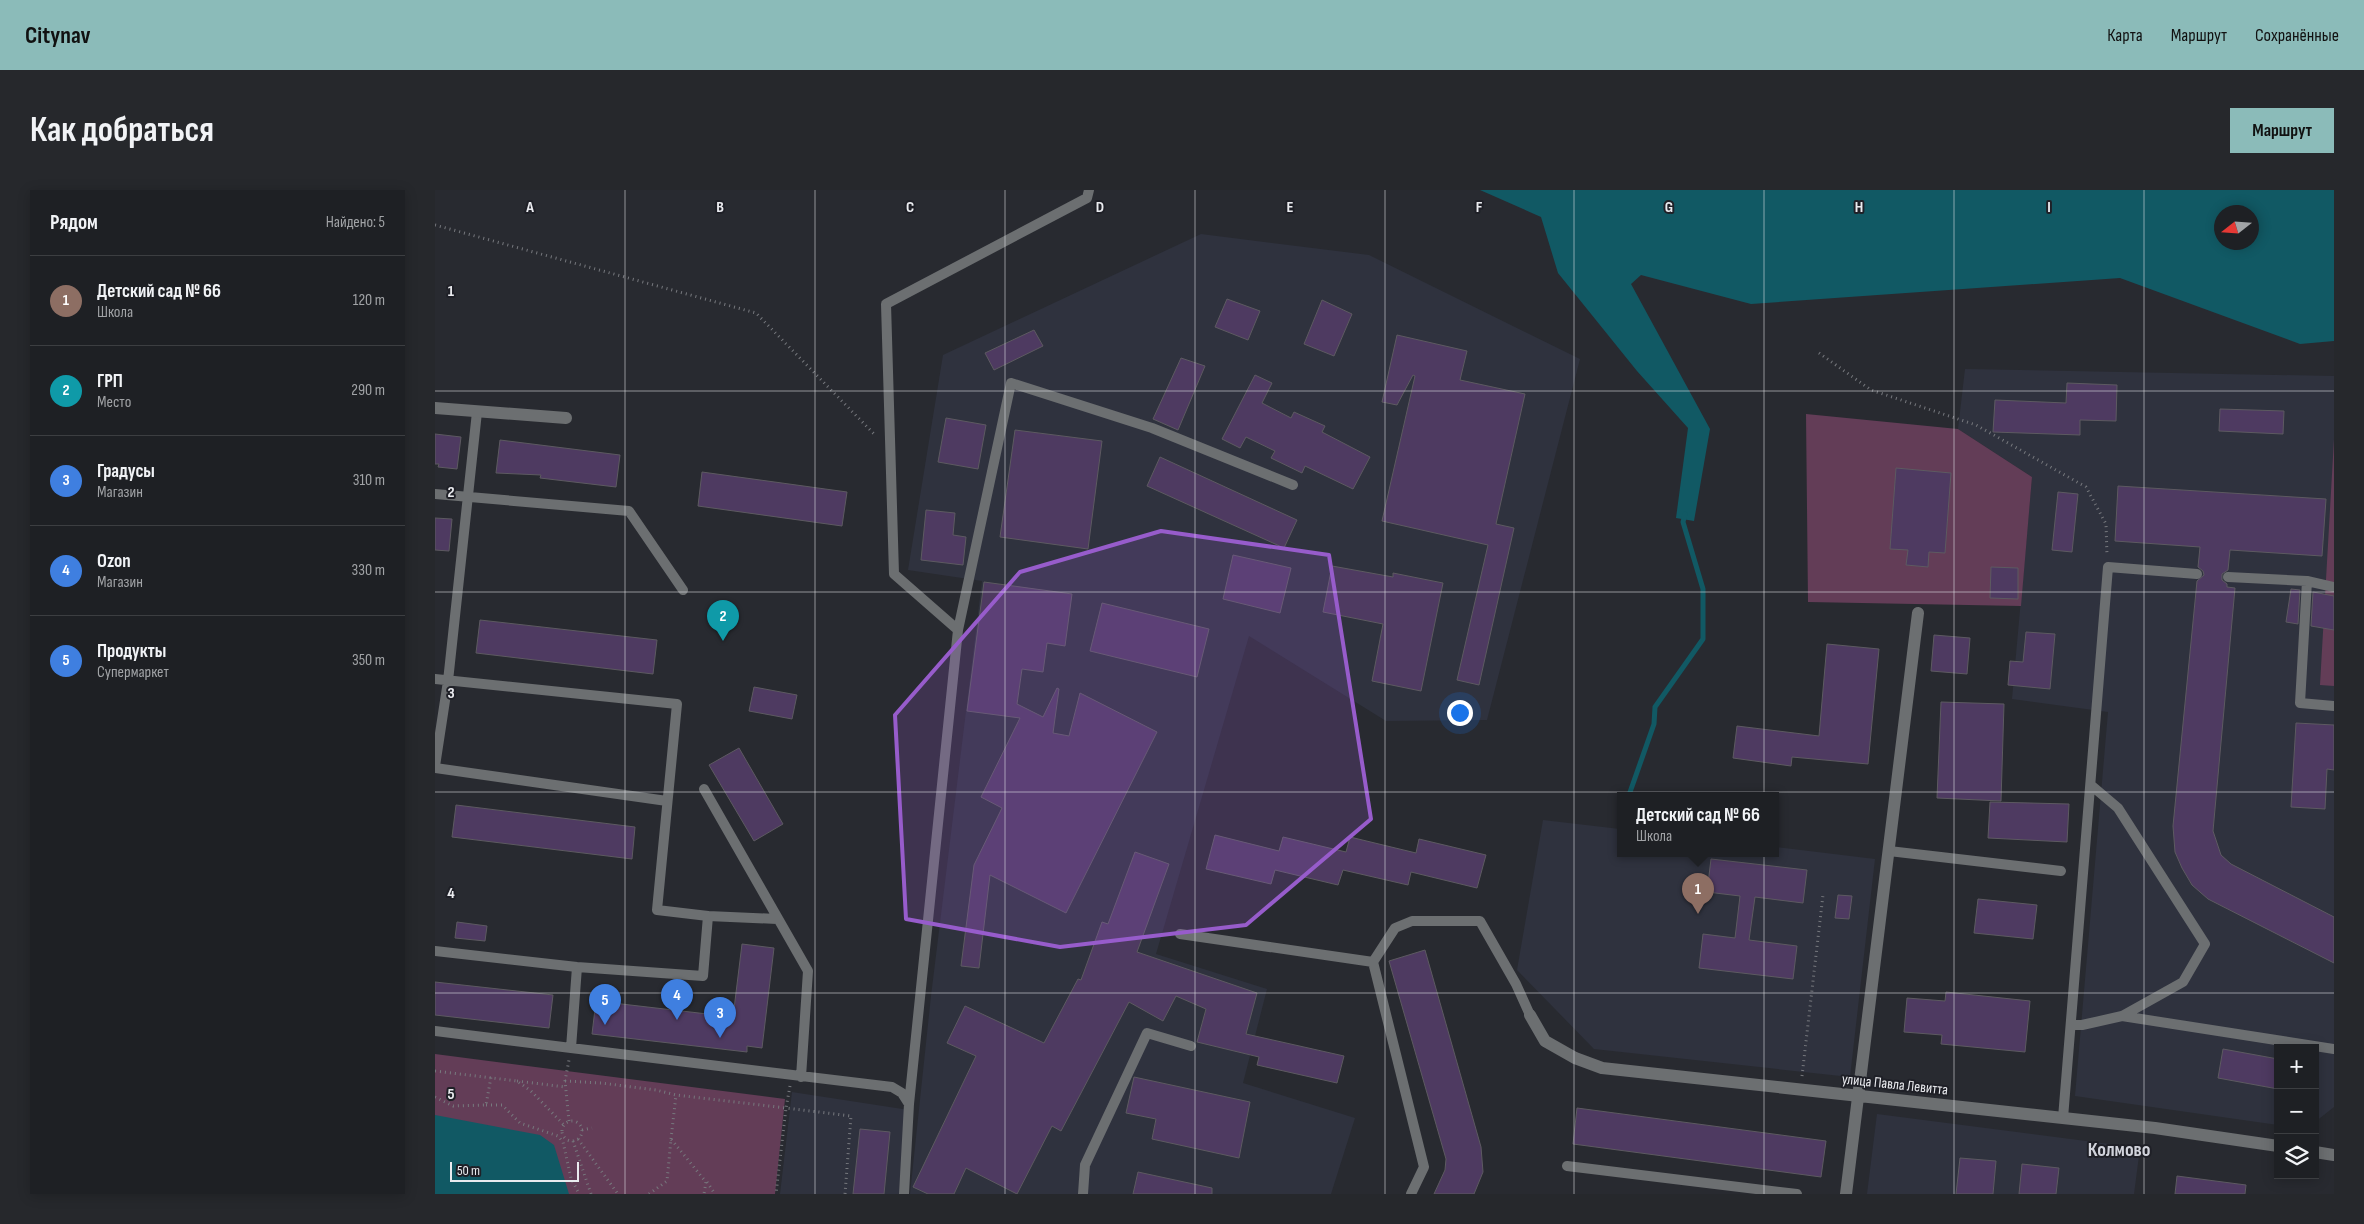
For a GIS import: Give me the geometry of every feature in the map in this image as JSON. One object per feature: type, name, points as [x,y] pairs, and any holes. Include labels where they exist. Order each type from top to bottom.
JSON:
[{"type":"street","points":[[435,408],[566,418]]},
{"type":"street","points":[[1846,1194],[1918,613]]},
{"type":"street","name":"улица Павла Левитта","points":[[1530,1015],[1545,1041],[1575,1058],[1602,1068],[2155,1128],[2274,1145]]},
{"type":"street","points":[[2319,1153],[2334,1155]]},
{"type":"lane","points":[[958,630],[894,574],[886,304],[1087,198],[1089,190]]},
{"type":"lane","points":[[904,1194],[909,1104],[958,630],[1011,383],[1152,428],[1293,486]]},
{"type":"lane","points":[[477,412],[448,681],[435,767],[667,801]]},
{"type":"lane","points":[[435,494],[469,499],[629,512],[683,590]]},
{"type":"lane","points":[[2063,1118],[2092,786],[2108,568],[2197,574]]},
{"type":"lane","points":[[2228,577],[2307,580],[2334,587]]},
{"type":"lane","points":[[2307,580],[2300,703],[2334,706]]},
{"type":"lane","points":[[435,679],[677,704],[657,910],[708,916],[777,920]]},
{"type":"lane","points":[[2071,1025],[2082,1025],[2122,1016],[2183,982],[2205,944],[2118,808],[2092,786]]},
{"type":"lane","points":[[704,789],[777,920],[790,937],[808,971],[796,1076]]},
{"type":"lane","points":[[1889,851],[2061,871]]},
{"type":"lane","points":[[435,952],[577,967],[703,976],[708,916]]},
{"type":"lane","points":[[1411,1194],[1424,1167],[1373,962],[1395,928],[1412,921],[1480,922],[1516,984],[1530,1015]]},
{"type":"lane","points":[[1180,934],[1373,962]]},
{"type":"lane","points":[[571,1048],[577,967]]},
{"type":"lane","points":[[2122,1016],[2334,1049]]},
{"type":"lane","points":[[435,1031],[892,1087],[902,1093],[909,1104]]},
{"type":"lane","points":[[1083,1194],[1085,1165],[1147,1033],[1191,1046]]},
{"type":"lane","points":[[1567,1166],[1797,1194]]},
{"type":"path","points":[[435,225],[756,313],[890,450]]},
{"type":"path","points":[[1819,353],[1871,390],[1976,426],[2086,487],[2105,524],[2108,568]]},
{"type":"path","points":[[1802,1078],[1823,895]]},
{"type":"path","points":[[569,1122],[565,1081],[571,1048]]},
{"type":"path","points":[[435,1071],[565,1087]]},
{"type":"path","points":[[776,1194],[786,1108],[796,1076]]},
{"type":"path","points":[[486,1105],[491,1078]]},
{"type":"path","points":[[517,1081],[531,1091],[564,1125]]},
{"type":"path","points":[[565,1081],[601,1083],[656,1090],[676,1095],[851,1116],[845,1194]]},
{"type":"path","points":[[649,1194],[667,1180],[676,1095]]},
{"type":"path","points":[[435,1097],[453,1106],[502,1105],[520,1123],[573,1141],[578,1139],[582,1130]]},
{"type":"path","points":[[579,1194],[571,1178],[562,1138],[562,1129],[569,1122],[579,1124],[582,1130]]},
{"type":"path","points":[[582,1130],[592,1128]]},
{"type":"path","points":[[578,1139],[618,1194]]},
{"type":"path","points":[[671,1139],[715,1194]]},
{"type":"path","points":[[573,1141],[591,1194]]},
{"type":"path","points":[[704,1194],[706,1182]]},
{"type":"highlighted area","points":[[1161,531],[1329,555],[1371,819],[1246,925],[1060,947],[906,919],[895,715],[1020,572]]},
{"type":"shaded area","points":[[1201,234],[1369,255],[1580,359],[1487,720],[1386,721],[1249,636],[1156,954],[1267,989],[1243,1083],[1355,1118],[1331,1194],[910,1194],[931,996],[982,581],[908,570],[943,355]]},
{"type":"shaded area","points":[[1965,369],[2334,376],[2334,1107],[2319,1119],[2319,1044],[2274,1044],[2274,1124],[2075,1096],[2108,712],[2012,699],[2032,477],[1958,429]]},
{"type":"shaded area","points":[[1806,414],[1958,429],[2032,477],[2021,606],[1808,602]]},
{"type":"shaded area","points":[[2334,439],[2334,686],[2320,685]]},
{"type":"shaded area","points":[[1543,820],[1617,829],[1617,857],[1779,857],[1779,847],[1875,859],[1850,1077],[1594,1049],[1517,970]]},
{"type":"shaded area","points":[[435,1054],[785,1099],[775,1194],[435,1194]]},
{"type":"shaded area","points":[[792,1092],[909,1110],[902,1194],[780,1194]]},
{"type":"shaded area","points":[[1877,1114],[2140,1148],[2134,1194],[1867,1194]]},
{"type":"water","points":[[1480,190],[2334,190],[2334,341],[2300,344],[2120,278],[1751,304],[1641,275],[1631,284],[1710,429],[1694,521],[1676,518],[1688,428],[1637,371],[1558,273],[1541,217]]},
{"type":"water","points":[[435,1115],[540,1135],[554,1145],[569,1194],[435,1194]]},
{"type":"building","points":[[1227,299],[1260,311],[1248,340],[1215,327]]},
{"type":"building","points":[[1322,300],[1352,314],[1334,356],[1304,344]]},
{"type":"building","points":[[1034,330],[1043,346],[994,370],[985,353]]},
{"type":"building","points":[[1397,335],[1467,351],[1460,380],[1525,394],[1496,524],[1514,528],[1479,685],[1457,680],[1488,545],[1382,521],[1415,376],[1413,375],[1397,405],[1382,402]]},
{"type":"building","points":[[1181,358],[1205,366],[1178,430],[1153,419]]},
{"type":"building","points":[[1255,375],[1272,383],[1262,403],[1291,418],[1294,412],[1325,426],[1322,432],[1370,457],[1353,489],[1305,466],[1302,473],[1271,458],[1275,451],[1246,437],[1240,448],[1222,439]]},
{"type":"building","points":[[2067,383],[2117,385],[2116,421],[2080,420],[2080,435],[1993,432],[1995,400],[2066,403]]},
{"type":"building","points":[[2220,409],[2284,411],[2283,434],[2219,431]]},
{"type":"building","points":[[946,418],[986,425],[978,469],[938,462]]},
{"type":"building","points":[[1015,430],[1102,441],[1088,549],[1000,537]]},
{"type":"building","points":[[435,434],[461,437],[457,469],[438,467],[439,464],[435,464]]},
{"type":"building","points":[[500,440],[620,455],[616,487],[540,478],[541,475],[496,473]]},
{"type":"building","points":[[1160,457],[1297,520],[1284,548],[1147,486]]},
{"type":"building","points":[[1896,468],[1951,473],[1945,553],[1929,552],[1928,567],[1906,565],[1908,550],[1890,549]]},
{"type":"building","points":[[702,472],[847,492],[842,526],[698,506]]},
{"type":"building","points":[[2118,486],[2326,499],[2322,556],[2230,550],[2228,570],[2222,574],[2222,580],[2227,584],[2227,587],[2235,588],[2213,831],[2221,855],[2231,864],[2334,917],[2334,963],[2208,899],[2192,885],[2182,868],[2175,852],[2173,826],[2197,581],[2204,575],[2203,571],[2198,567],[2200,547],[2115,541]]},
{"type":"building","points":[[2058,492],[2078,494],[2072,552],[2052,550]]},
{"type":"building","points":[[926,510],[955,513],[953,535],[966,537],[963,565],[921,560]]},
{"type":"building","points":[[435,518],[452,519],[449,551],[435,550]]},
{"type":"building","points":[[1233,555],[1291,568],[1280,613],[1223,599]]},
{"type":"building","points":[[1332,566],[1393,577],[1393,573],[1443,583],[1421,691],[1372,681],[1383,624],[1323,612]]},
{"type":"building","points":[[1991,567],[2018,568],[2018,599],[1990,598]]},
{"type":"building","points":[[984,582],[1072,594],[1065,646],[1047,643],[1043,672],[1022,669],[1017,704],[1043,717],[1057,688],[1059,689],[1053,733],[1069,736],[1080,693],[1157,732],[1066,913],[990,875],[979,968],[961,966],[974,865],[1002,808],[981,797],[1020,718],[967,711]]},
{"type":"building","points":[[2291,589],[2300,590],[2298,624],[2286,622]]},
{"type":"building","points":[[2313,592],[2334,596],[2334,630],[2311,626]]},
{"type":"building","points":[[1102,603],[1209,629],[1197,677],[1090,651]]},
{"type":"building","points":[[480,620],[657,640],[653,674],[476,653]]},
{"type":"building","points":[[2026,632],[2055,634],[2050,689],[2008,685],[2010,661],[2023,662]]},
{"type":"building","points":[[1934,635],[1970,638],[1967,674],[1931,671]]},
{"type":"building","points":[[1827,644],[1879,649],[1868,764],[1792,757],[1791,766],[1733,758],[1737,726],[1819,736]]},
{"type":"building","points":[[754,687],[797,695],[792,719],[749,711]]},
{"type":"building","points":[[1941,702],[2004,704],[2001,801],[1937,798]]},
{"type":"building","points":[[2296,723],[2334,725],[2334,770],[2327,769],[2325,809],[2291,807]]},
{"type":"building","points":[[739,748],[783,824],[754,841],[709,765]]},
{"type":"building","points":[[1990,802],[2069,804],[2067,842],[1988,838]]},
{"type":"building","points":[[456,805],[635,827],[632,859],[452,837]]},
{"type":"building","points":[[1215,835],[1279,851],[1283,837],[1346,852],[1350,837],[1416,853],[1419,839],[1486,855],[1477,888],[1411,872],[1408,885],[1343,870],[1338,885],[1275,870],[1271,884],[1206,869]]},
{"type":"building","points":[[1135,852],[1169,864],[1137,952],[1257,993],[1246,1034],[1344,1056],[1337,1083],[1257,1065],[1259,1057],[1197,1042],[1206,1009],[1176,996],[1163,1021],[1129,1002],[1061,1131],[1052,1126],[1017,1194],[966,1168],[954,1194],[928,1194],[913,1187],[976,1056],[947,1043],[965,1006],[1044,1043],[1078,979],[1081,980],[1102,922],[1108,924]]},
{"type":"building","points":[[1711,859],[1807,870],[1803,903],[1755,897],[1749,940],[1797,946],[1793,979],[1699,968],[1703,934],[1735,938],[1740,896],[1707,892]]},
{"type":"building","points":[[1838,895],[1852,896],[1849,919],[1835,918]]},
{"type":"building","points":[[1978,899],[2037,905],[2033,939],[1974,933]]},
{"type":"building","points":[[457,922],[487,926],[485,941],[455,938]]},
{"type":"building","points":[[742,944],[774,948],[762,1048],[747,1046],[747,1052],[592,1034],[596,1001],[733,1017]]},
{"type":"building","points":[[1425,950],[1481,1147],[1483,1172],[1474,1194],[1434,1194],[1445,1170],[1446,1159],[1389,961]]},
{"type":"building","points":[[435,982],[553,995],[549,1028],[435,1015]]},
{"type":"building","points":[[1946,992],[2030,1001],[2025,1052],[1941,1044],[1942,1035],[1904,1032],[1907,998],[1945,1001]]},
{"type":"building","points":[[2223,1049],[2274,1058],[2274,1088],[2218,1078]]},
{"type":"building","points":[[1134,1077],[1250,1102],[1239,1158],[1152,1139],[1156,1119],[1126,1113]]},
{"type":"building","points":[[1577,1108],[1826,1141],[1821,1177],[1573,1144]]},
{"type":"building","points":[[860,1129],[890,1132],[884,1194],[853,1194]]},
{"type":"building","points":[[1960,1158],[1996,1161],[1993,1194],[1956,1194]]},
{"type":"building","points":[[2022,1164],[2059,1168],[2056,1194],[2019,1194]]},
{"type":"building","points":[[1138,1172],[1212,1188],[1212,1194],[1133,1194]]},
{"type":"building","points":[[2177,1176],[2246,1185],[2245,1194],[2175,1194]]},
{"type":"waterway","points":[[1630,792],[1654,724],[1655,707],[1703,639],[1703,589],[1683,522],[1685,514]]},
{"type":"place","name":"ГРП","points":[[723,641]]},
{"type":"place","name":"Детский сад № 66","points":[[1698,914]]},
{"type":"place","name":"Ozon","points":[[677,1020]]},
{"type":"place","name":"Продукты","points":[[605,1025]]},
{"type":"place","name":"Градусы","points":[[720,1038]]},
{"type":"district","name":"Колмово","points":[[2119,1149]]}]
